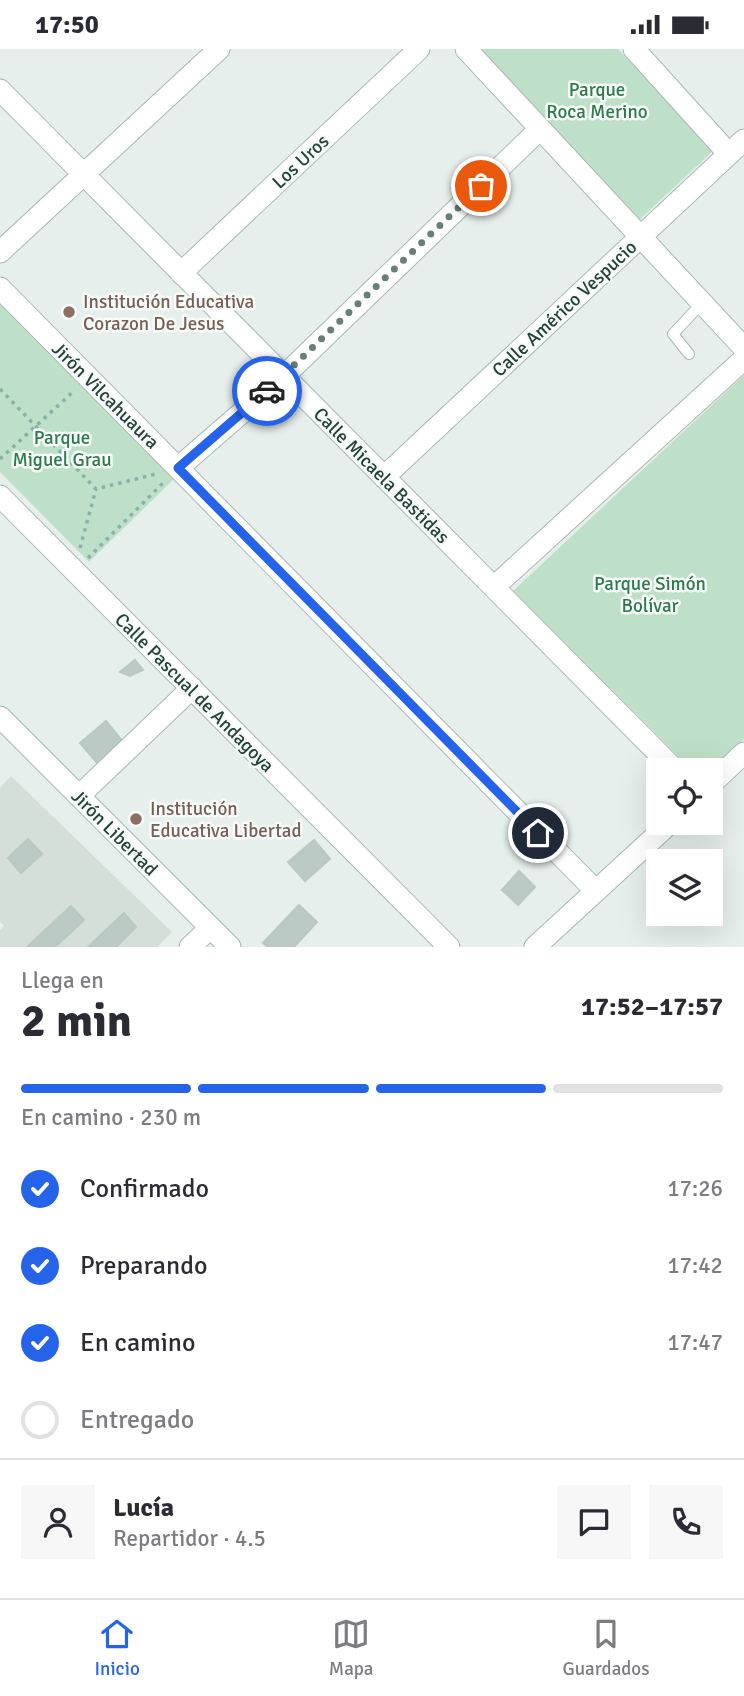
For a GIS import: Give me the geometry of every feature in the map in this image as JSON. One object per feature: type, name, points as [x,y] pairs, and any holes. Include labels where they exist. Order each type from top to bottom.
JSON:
[{"type":"street","points":[[0,252],[219,49]]},
{"type":"street","name":"Los Uros","points":[[181,273],[419,49]]},
{"type":"street","points":[[466,49],[744,348]]},
{"type":"street","points":[[634,49],[736,147]]},
{"type":"street","name":"Calle Micaela Bastidas","points":[[0,90],[663,758]]},
{"type":"street","points":[[178,468],[284,376],[540,129]]},
{"type":"street","name":"Calle Américo Vespucio","points":[[384,477],[736,147]]},
{"type":"street","name":"Jirón Vilcahuaura","points":[[0,288],[596,891]]},
{"type":"street","points":[[494,587],[744,359]]},
{"type":"street","name":"Calle Pascual de Andagoya","points":[[0,496],[449,947]]},
{"type":"street","points":[[79,796],[192,688]]},
{"type":"street","name":"Jirón Libertad","points":[[0,717],[230,947]]},
{"type":"street","points":[[723,773],[744,753]]},
{"type":"street","points":[[536,947],[657,835]]},
{"type":"street","points":[[190,947],[210,927]]},
{"type":"lane","points":[[689,354],[673,334],[702,303]]},
{"type":"path","points":[[0,459],[89,378]]},
{"type":"path","points":[[0,389],[96,489]]},
{"type":"path","points":[[96,489],[178,468]]},
{"type":"path","points":[[75,571],[178,468]]},
{"type":"path","points":[[75,571],[96,489]]},
{"type":"shaded area","points":[[11,776],[172,932],[157,947],[0,947],[0,930],[4,926],[0,922],[0,788]]},
{"type":"green space","name":"Parque Roca Merino","points":[[481,49],[618,49],[713,151],[639,220]]},
{"type":"green space","name":"Parque Miguel Grau","points":[[0,299],[176,477],[89,562],[0,472]]},
{"type":"green space","name":"Parque Simón Bolívar","points":[[744,375],[744,739],[723,760],[680,758],[513,591]]},
{"type":"building","points":[[135,660],[143,670],[130,676],[120,672]]},
{"type":"building","points":[[106,721],[124,743],[98,764],[80,743]]},
{"type":"building","points":[[28,839],[42,854],[21,873],[8,858]]},
{"type":"building","points":[[314,840],[330,859],[305,881],[288,862]]},
{"type":"building","points":[[519,871],[535,887],[518,905],[502,890]]},
{"type":"building","points":[[299,905],[317,922],[294,947],[268,947],[263,943]]},
{"type":"building","points":[[71,906],[84,920],[55,947],[27,947]]},
{"type":"building","points":[[124,913],[136,927],[116,947],[88,947]]},
{"type":"way so far","points":[[267,391],[481,186]]},
{"type":"place","name":"Institución Educativa Corazon De Jesus","points":[[69,312]]},
{"type":"place","name":"Institución Educativa Libertad","points":[[136,819]]},
{"type":"route","points":[[267,391],[178,468],[538,833]]}]
